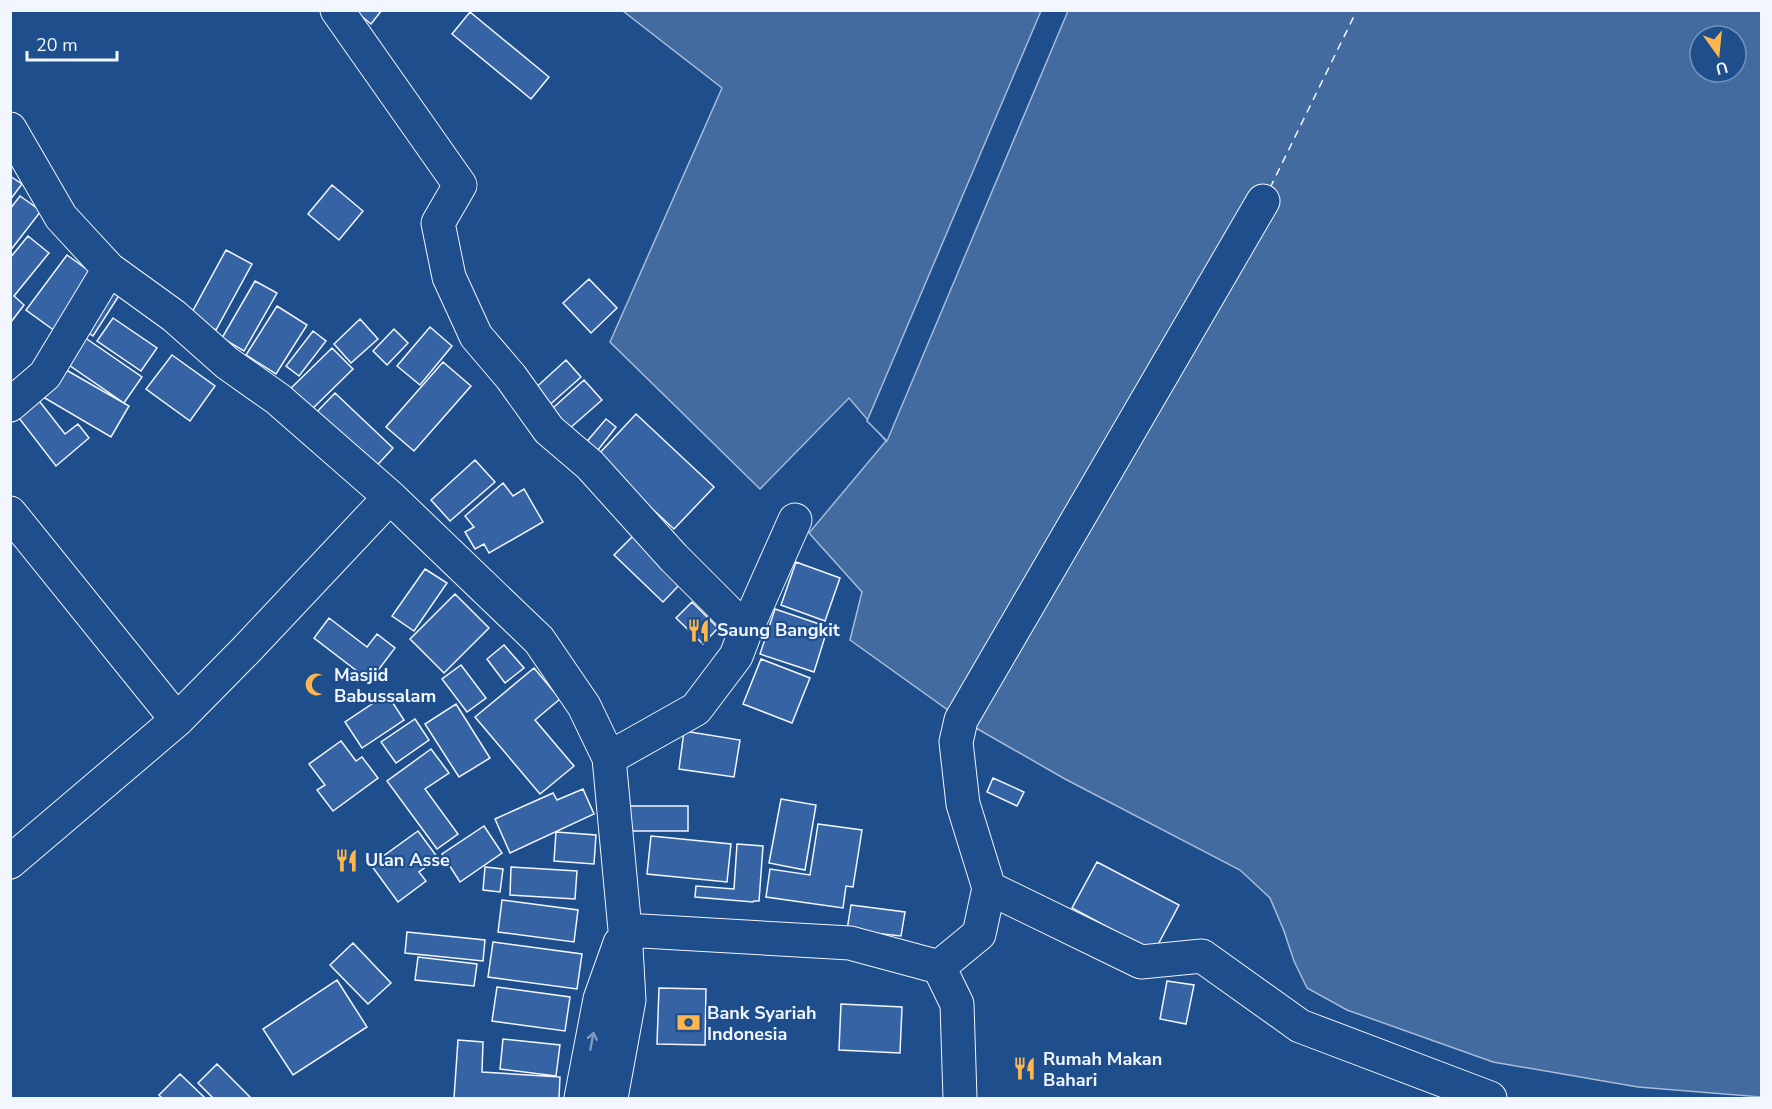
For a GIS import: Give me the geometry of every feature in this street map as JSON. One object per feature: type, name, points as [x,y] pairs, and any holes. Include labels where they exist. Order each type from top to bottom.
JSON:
[{"type":"street","points":[[337,10],[460,185],[438,223],[449,277],[476,336],[511,377],[549,430],[590,465],[674,558],[746,630]]},
{"type":"street","points":[[10,129],[61,217],[109,269],[174,316],[227,363],[278,399],[390,497],[539,640],[584,706],[609,758],[625,930],[629,1000],[611,1098]]},
{"type":"street","points":[[939,967],[979,934],[989,888],[963,804],[956,742],[962,720],[1263,201]]},
{"type":"street","points":[[10,405],[45,375],[109,269]]},
{"type":"street","points":[[10,862],[177,720],[390,497]]},
{"type":"street","points":[[10,513],[177,720]]},
{"type":"street","points":[[609,758],[696,709],[736,656],[795,520]]},
{"type":"street","points":[[989,888],[1141,962],[1202,956],[1300,1026],[1490,1098]]},
{"type":"street","points":[[625,930],[850,944],[939,967],[957,1004],[960,1098]]},
{"type":"street","points":[[581,1098],[600,999],[625,930]]},
{"type":"water","points":[[623,11],[1761,11],[1761,1097],[1638,1087],[1493,1062],[1347,1010],[1307,988],[1270,898],[1240,870],[1065,779],[962,720],[850,640],[862,592],[809,533],[886,441],[849,398],[760,489],[610,342],[722,88]]},
{"type":"pier","points":[[1041,11],[1068,11],[887,441],[867,421]]},
{"type":"building","points":[[354,10],[382,10],[371,24]]},
{"type":"building","points":[[470,12],[549,77],[531,99],[452,34]]},
{"type":"building","points":[[10,176],[22,184],[10,200]]},
{"type":"building","points":[[332,185],[363,211],[339,240],[308,214]]},
{"type":"building","points":[[20,196],[41,211],[10,251],[10,209]]},
{"type":"building","points":[[28,236],[49,253],[14,296],[24,305],[11,322],[10,258]]},
{"type":"building","points":[[226,250],[252,264],[216,330],[190,316]]},
{"type":"building","points":[[67,255],[96,276],[55,331],[26,310]]},
{"type":"building","points":[[589,279],[617,308],[591,333],[563,303]]},
{"type":"building","points":[[255,281],[277,293],[244,351],[222,338]]},
{"type":"building","points":[[105,285],[120,294],[93,336],[77,325]]},
{"type":"building","points":[[277,306],[307,325],[276,374],[246,355]]},
{"type":"building","points":[[113,318],[157,348],[141,371],[97,341]]},
{"type":"building","points":[[360,319],[378,339],[351,363],[334,344]]},
{"type":"building","points":[[430,327],[452,346],[420,385],[397,366]]},
{"type":"building","points":[[394,329],[408,343],[387,365],[373,351]]},
{"type":"building","points":[[313,331],[326,341],[299,376],[286,366]]},
{"type":"building","points":[[84,337],[142,377],[124,403],[66,363]]},
{"type":"building","points":[[332,348],[353,369],[307,414],[286,393]]},
{"type":"building","points":[[172,355],[215,386],[190,421],[146,389]]},
{"type":"building","points":[[566,360],[581,377],[546,408],[531,392]]},
{"type":"building","points":[[443,362],[471,386],[414,451],[386,427]]},
{"type":"building","points":[[61,367],[129,406],[111,437],[43,397]]},
{"type":"building","points":[[584,380],[602,400],[561,436],[544,416]]},
{"type":"building","points":[[33,393],[65,434],[78,424],[89,438],[56,466],[12,409]]},
{"type":"building","points":[[335,393],[393,448],[370,473],[311,418]]},
{"type":"building","points":[[636,414],[714,487],[674,529],[596,457]]},
{"type":"building","points":[[606,419],[616,427],[594,455],[583,446]]},
{"type":"building","points":[[475,460],[495,482],[450,521],[431,500]]},
{"type":"building","points":[[503,483],[513,496],[524,489],[543,522],[489,553],[484,544],[475,549],[465,532],[474,527],[465,516]]},
{"type":"building","points":[[634,535],[683,581],[663,602],[614,555]]},
{"type":"building","points":[[796,562],[840,578],[825,621],[781,605]]},
{"type":"building","points":[[425,569],[447,583],[414,631],[392,616]]},
{"type":"building","points":[[455,594],[489,628],[444,673],[410,639]]},
{"type":"building","points":[[692,602],[718,628],[703,644],[676,618]]},
{"type":"building","points":[[775,609],[828,627],[814,672],[760,654]]},
{"type":"building","points":[[329,618],[367,647],[377,634],[395,648],[370,681],[314,638]]},
{"type":"building","points":[[504,645],[524,668],[505,683],[487,659]]},
{"type":"building","points":[[761,659],[810,678],[792,723],[743,704]]},
{"type":"building","points":[[461,665],[486,698],[467,712],[442,679]]},
{"type":"building","points":[[534,668],[560,699],[535,720],[574,766],[540,794],[475,717]]},
{"type":"building","points":[[387,694],[404,720],[362,748],[345,722]]},
{"type":"building","points":[[456,704],[490,758],[459,777],[425,724]]},
{"type":"building","points":[[415,719],[429,740],[396,763],[381,742]]},
{"type":"building","points":[[684,731],[740,740],[734,777],[679,769]]},
{"type":"building","points":[[341,741],[356,761],[362,757],[378,778],[333,811],[317,790],[325,785],[309,764]]},
{"type":"building","points":[[431,749],[449,773],[425,789],[458,834],[437,849],[387,781]]},
{"type":"building","points":[[993,778],[1024,792],[1017,806],[987,792]]},
{"type":"building","points":[[583,789],[594,814],[510,853],[495,819],[553,793],[557,800]]},
{"type":"building","points":[[781,799],[816,805],[805,870],[769,863]]},
{"type":"building","points":[[629,806],[688,806],[688,831],[629,831]]},
{"type":"building","points":[[818,824],[862,830],[853,887],[846,886],[843,908],[766,897],[770,869],[810,875]]},
{"type":"building","points":[[484,826],[502,853],[460,882],[442,854]]},
{"type":"building","points":[[418,831],[438,858],[419,872],[426,881],[398,902],[371,865]]},
{"type":"building","points":[[556,832],[596,835],[594,864],[554,861]]},
{"type":"building","points":[[651,836],[731,844],[727,882],[647,874]]},
{"type":"building","points":[[737,844],[763,846],[759,901],[695,897],[696,886],[734,889]]},
{"type":"building","points":[[1097,862],[1179,905],[1154,952],[1072,908]]},
{"type":"building","points":[[485,867],[503,869],[500,892],[483,890]]},
{"type":"building","points":[[511,867],[577,871],[575,899],[510,895]]},
{"type":"building","points":[[502,900],[578,910],[574,942],[498,932]]},
{"type":"building","points":[[851,905],[905,912],[901,936],[847,930]]},
{"type":"building","points":[[407,932],[485,940],[483,961],[405,953]]},
{"type":"building","points":[[493,942],[582,954],[577,989],[488,977]]},
{"type":"building","points":[[353,943],[391,983],[368,1004],[330,965]]},
{"type":"building","points":[[418,957],[477,964],[474,986],[415,980]]},
{"type":"building","points":[[337,980],[367,1027],[293,1075],[263,1029]]},
{"type":"building","points":[[1167,981],[1194,985],[1186,1024],[1160,1019]]},
{"type":"building","points":[[497,987],[570,997],[565,1031],[492,1021]]},
{"type":"building","points":[[659,988],[706,989],[705,1045],[657,1044]]},
{"type":"building","points":[[841,1004],[902,1007],[900,1053],[839,1050]]},
{"type":"building","points":[[503,1039],[560,1045],[556,1076],[500,1069]]},
{"type":"building","points":[[458,1040],[483,1042],[482,1072],[560,1077],[559,1098],[454,1098]]},
{"type":"building","points":[[217,1064],[251,1098],[213,1098],[198,1083]]},
{"type":"building","points":[[180,1074],[205,1098],[162,1098],[159,1095]]},
{"type":"ferry route","points":[[1270,188],[1357,10]]},
{"type":"place","name":"Saung Bangkit","points":[[699,630]]},
{"type":"place","name":"Masjid Babussalam","points":[[316,685]]},
{"type":"place","name":"Ulan Asse","points":[[347,860]]},
{"type":"place","name":"Bank Syariah Indonesia","points":[[689,1023]]},
{"type":"place","name":"Rumah Makan Bahari","points":[[1025,1069]]}]
